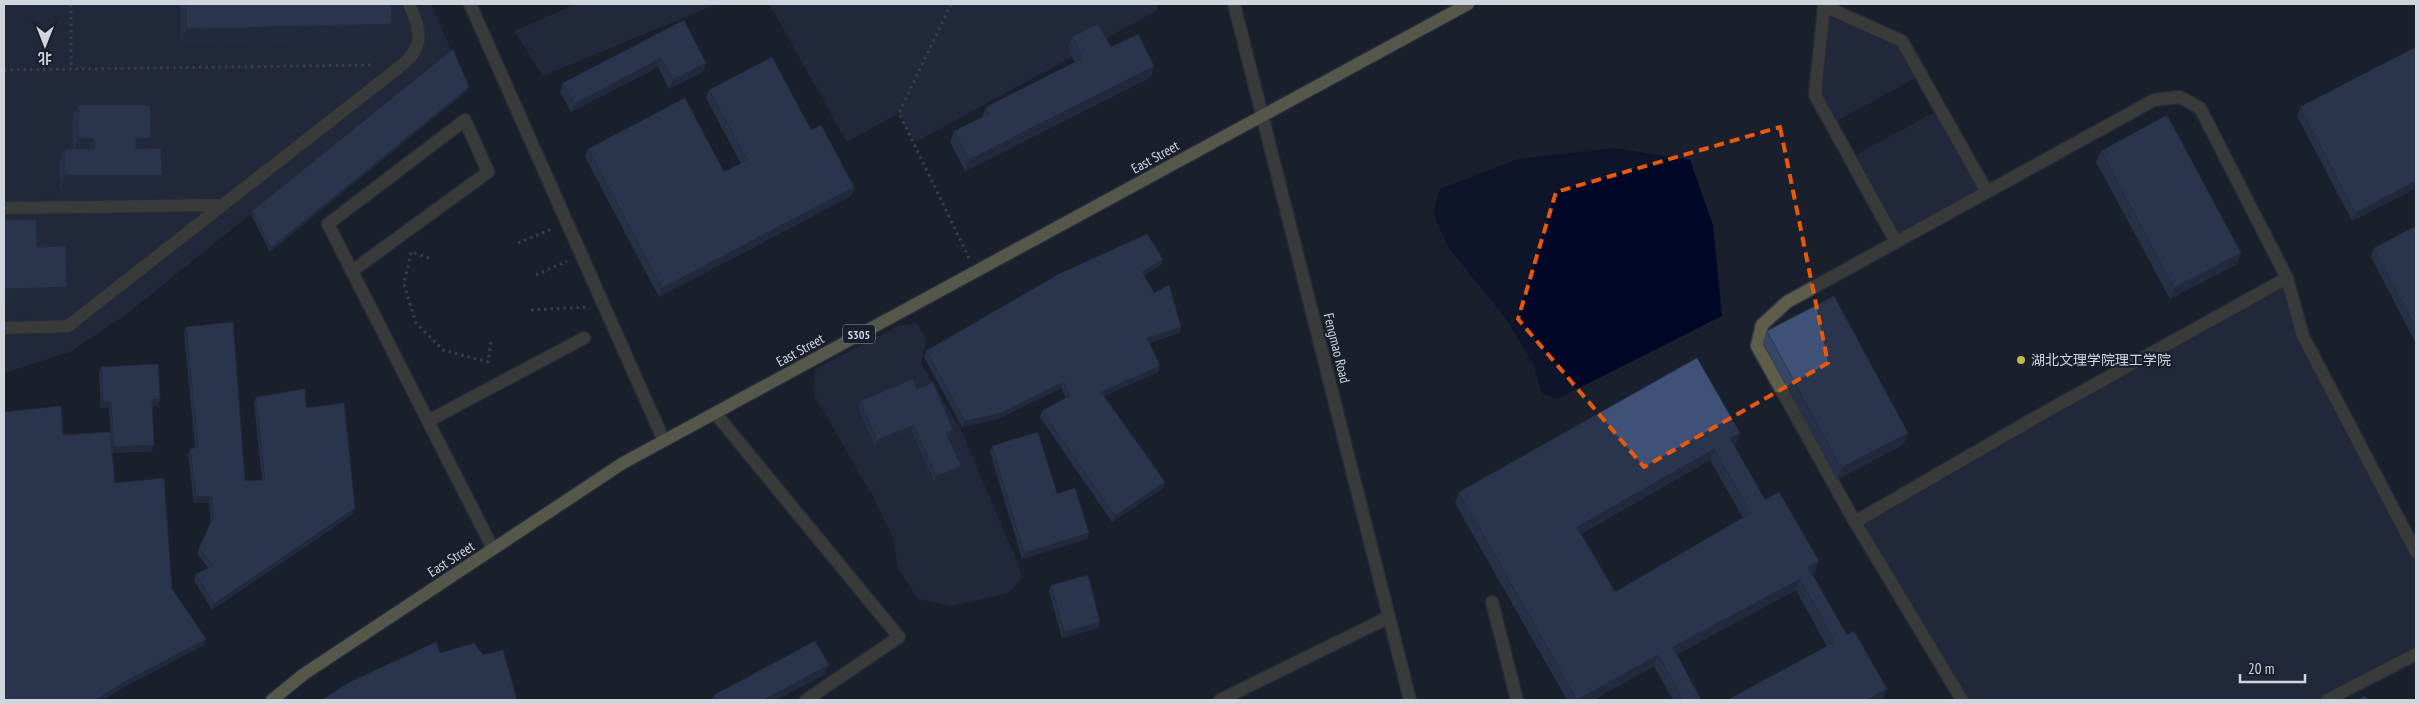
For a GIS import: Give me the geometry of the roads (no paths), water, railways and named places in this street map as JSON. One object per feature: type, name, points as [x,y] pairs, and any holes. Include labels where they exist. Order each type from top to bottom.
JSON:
[{"type":"main road","name":"East Street","points":[[272,700],[304,674],[623,463],[1468,4]]},
{"type":"street","points":[[4,328],[68,326],[402,65],[413,56],[420,38],[409,4]]},
{"type":"street","points":[[470,4],[664,441]]},
{"type":"street","name":"Fengmao Road","points":[[1234,4],[1410,700]]},
{"type":"street","points":[[1896,242],[1815,95],[1823,5],[1902,41],[1987,192]]},
{"type":"street","points":[[1962,700],[1855,522],[1757,346],[1762,325],[1787,302],[2154,100],[2180,97],[2200,108],[2287,278],[2302,336],[2416,552]]},
{"type":"street","points":[[352,271],[488,172],[465,120],[328,224],[493,549]]},
{"type":"street","points":[[4,208],[222,205]]},
{"type":"street","points":[[1855,522],[2040,415],[2287,278]]},
{"type":"street","points":[[428,420],[584,338]]},
{"type":"street","points":[[715,413],[899,638],[806,700]]},
{"type":"street","points":[[1492,602],[1517,700]]},
{"type":"street","points":[[1220,700],[1389,617]]},
{"type":"street","points":[[2327,700],[2416,654]]},
{"type":"place","name":"湖北文理学院理工学院","points":[[2021,360]]}]
